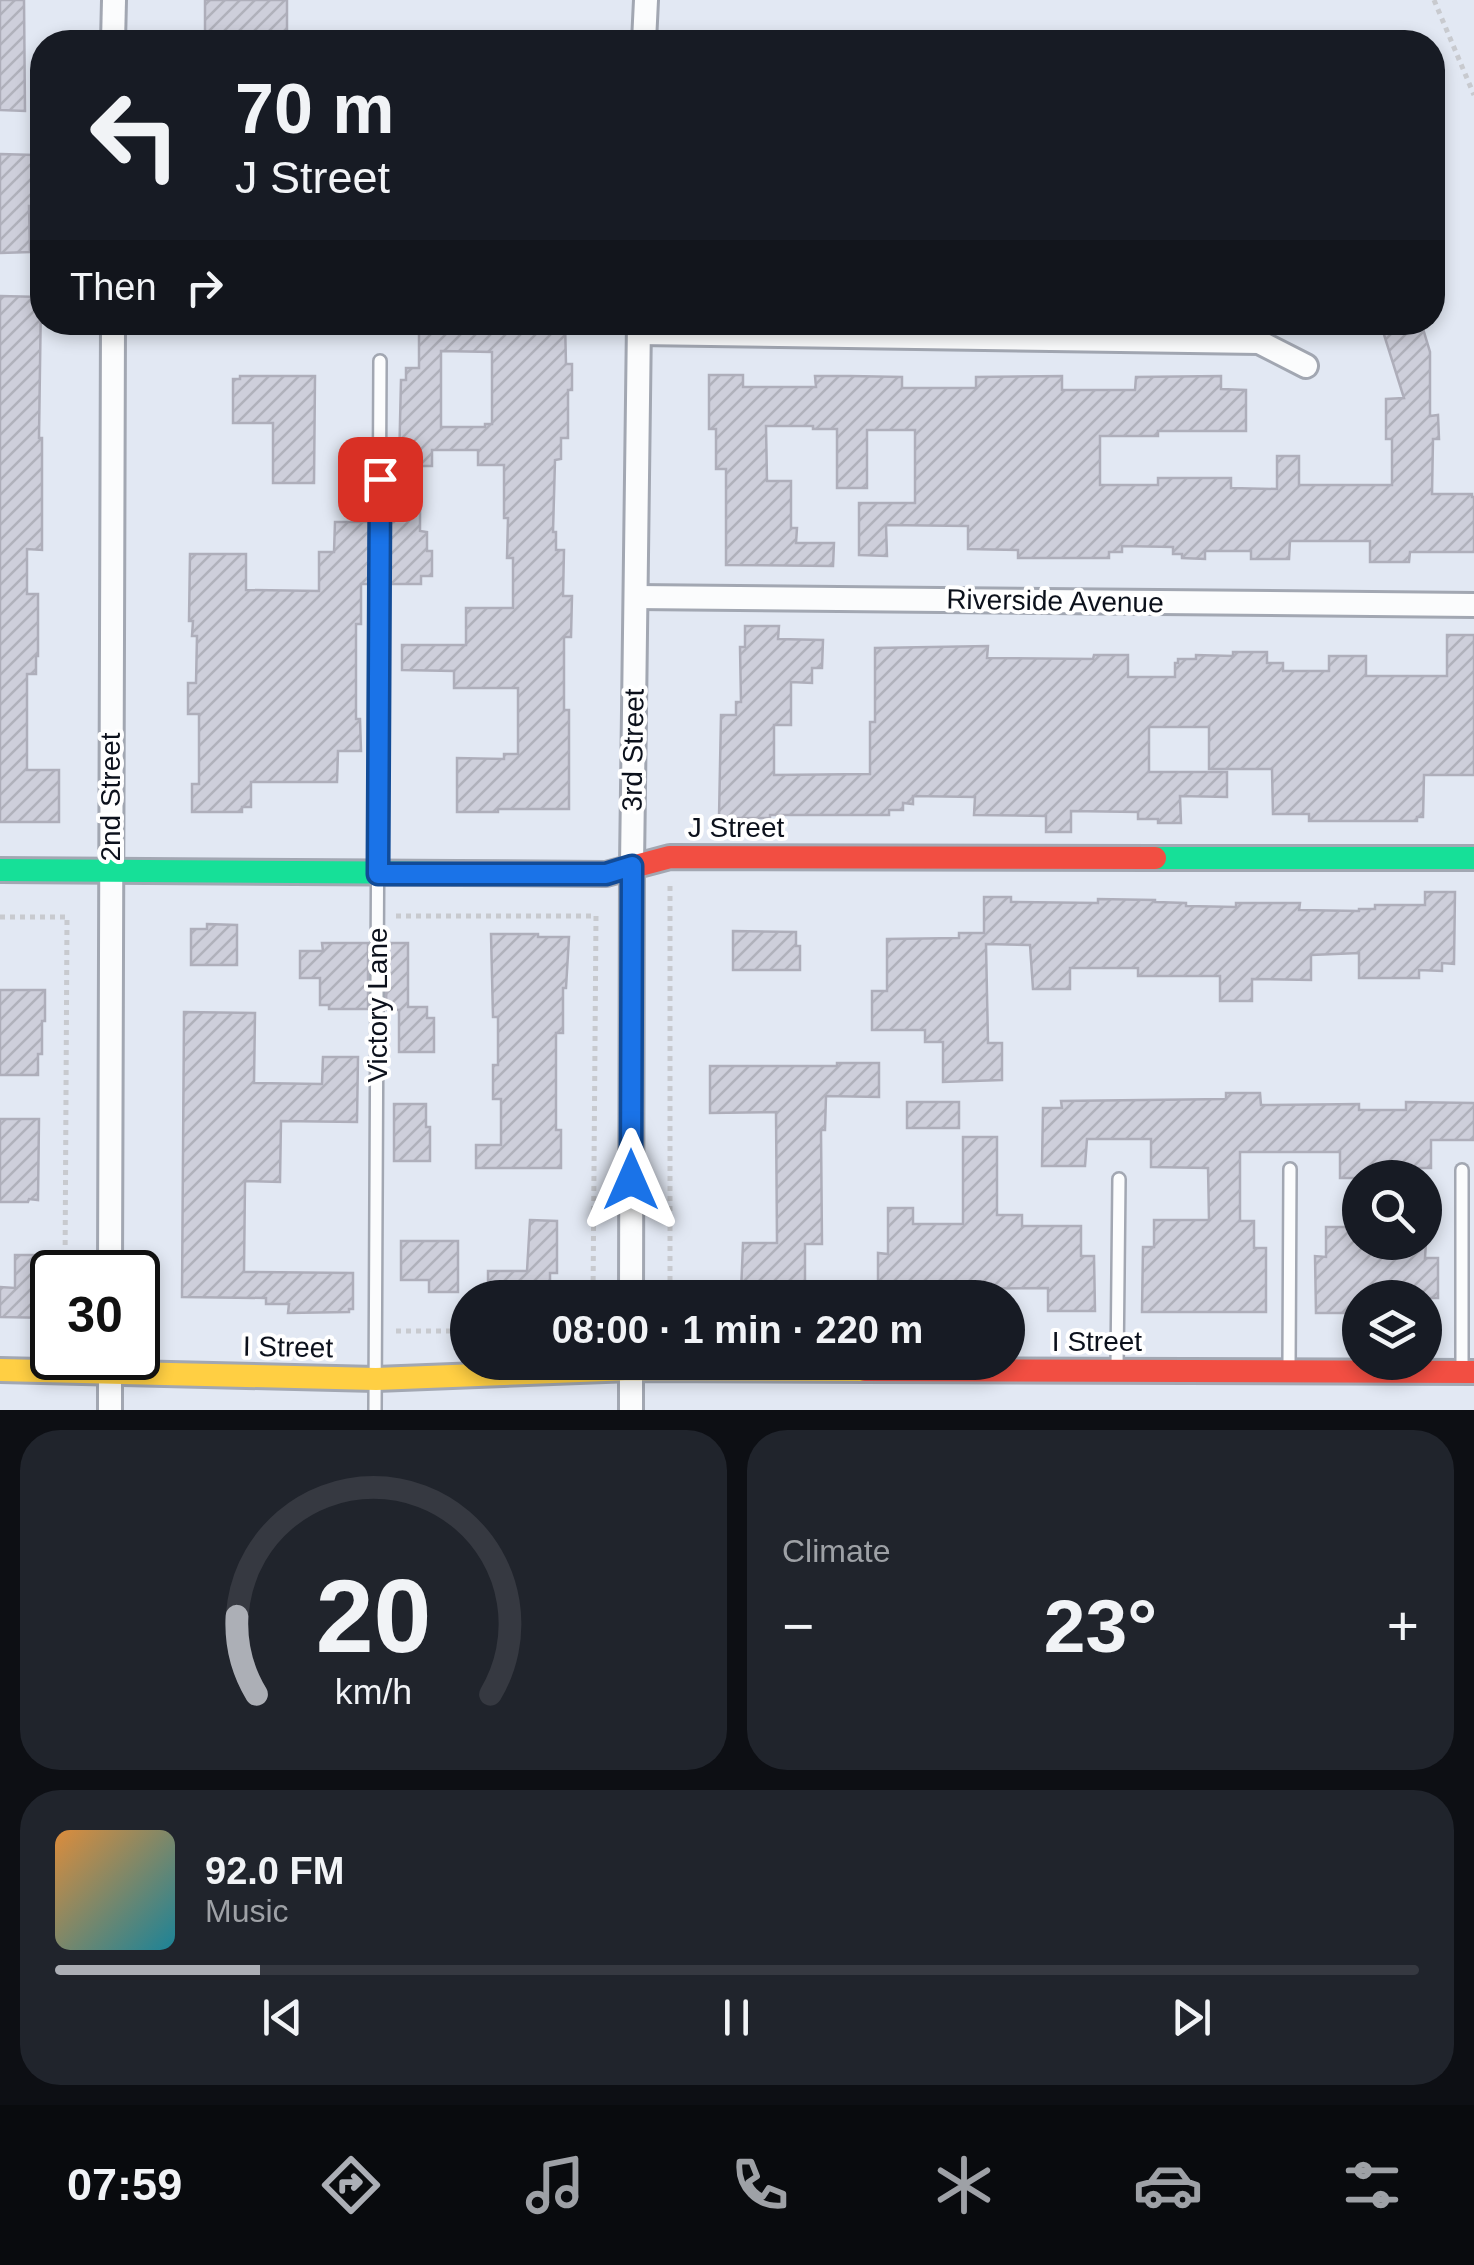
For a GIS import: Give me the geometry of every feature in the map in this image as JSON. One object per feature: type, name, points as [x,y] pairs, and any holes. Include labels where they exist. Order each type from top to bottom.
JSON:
[{"type":"street","points":[[114,0],[114,30]]},
{"type":"street","points":[[645,30],[646,0]]},
{"type":"street","name":"2nd Street","points":[[110,1250],[112,335]]},
{"type":"street","name":"3rd Street","points":[[631,1280],[639,335]]},
{"type":"street","points":[[950,335],[1260,342],[1306,366]]},
{"type":"street","name":"Riverside Avenue","points":[[636,596],[1474,605]]},
{"type":"street","name":"J Street","points":[[0,870],[606,874],[670,858],[1474,858]]},
{"type":"street","name":"I Street","points":[[160,1368],[376,1378],[450,1375]]},
{"type":"street","name":"I Street","points":[[0,1370],[30,1369]]},
{"type":"street","name":"I Street","points":[[1025,1370],[1468,1372]]},
{"type":"street","points":[[110,1380],[110,1410]]},
{"type":"street","points":[[631,1380],[631,1410]]},
{"type":"lane","name":"Victory Lane","points":[[376,1410],[380,361]]},
{"type":"lane","points":[[1289,1371],[1290,1170]]},
{"type":"lane","points":[[1462,1170],[1468,1372]]},
{"type":"lane","points":[[1117,1371],[1119,1180]]},
{"type":"path","points":[[1434,0],[1474,95]]},
{"type":"path","points":[[670,858],[670,1280]]},
{"type":"path","points":[[0,916],[67,916],[65,1250]]},
{"type":"path","points":[[378,916],[596,916],[593,1280]]},
{"type":"path","points":[[376,1332],[450,1331]]},
{"type":"building","points":[[0,0],[24,0],[25,111],[0,110]]},
{"type":"building","points":[[205,0],[287,0],[287,30],[205,30]]},
{"type":"building","points":[[0,154],[30,155],[30,252],[0,253]]},
{"type":"building","points":[[0,296],[30,297],[30,335],[40,335],[42,550],[27,549],[27,594],[38,594],[38,656],[36,674],[27,674],[27,770],[59,770],[59,822],[0,822]]},
{"type":"building","points":[[419,335],[565,335],[566,364],[572,364],[572,390],[568,390],[568,438],[561,438],[561,459],[555,460],[553,532],[556,550],[564,550],[563,596],[572,596],[571,637],[564,637],[569,809],[457,812],[457,758],[504,759],[504,754],[518,754],[518,688],[454,688],[454,671],[402,670],[402,645],[466,645],[466,608],[513,608],[513,558],[507,558],[508,518],[504,518],[504,465],[478,465],[478,450],[432,450],[432,466],[420,466],[420,531],[427,532],[432,576],[421,576],[421,584],[388,584],[389,522],[394,522],[394,507],[398,507],[401,380],[406,380],[406,368],[419,368]],"holes":[[[441,351],[492,352],[492,424],[441,427]]]},
{"type":"building","points":[[1384,335],[1425,335],[1430,352],[1430,416],[1438,415],[1439,439],[1433,439],[1432,494],[1472,494],[1474,552],[1410,552],[1409,562],[1370,562],[1370,541],[1290,541],[1289,559],[1251,559],[1251,551],[1205,551],[1205,559],[1182,558],[1182,554],[1173,554],[1173,547],[1122,546],[1122,552],[1109,552],[1109,558],[1018,558],[1018,550],[968,549],[968,526],[886,525],[887,556],[859,555],[859,503],[915,503],[915,430],[867,430],[867,488],[837,488],[837,429],[766,426],[767,481],[791,481],[791,528],[797,528],[796,543],[834,543],[833,566],[726,565],[726,469],[716,469],[716,429],[709,429],[709,375],[743,375],[743,387],[816,387],[815,376],[902,377],[902,388],[976,388],[976,377],[1062,376],[1062,390],[1135,390],[1136,377],[1221,376],[1221,389],[1246,390],[1246,431],[1158,431],[1158,436],[1100,436],[1100,485],[1158,485],[1158,478],[1231,478],[1231,488],[1277,489],[1277,456],[1299,456],[1299,485],[1392,485],[1392,439],[1386,439],[1386,399],[1404,398]]},
{"type":"building","points":[[315,376],[314,483],[273,483],[273,423],[233,423],[233,379]]},
{"type":"building","points":[[335,522],[370,522],[370,584],[361,584],[361,624],[356,624],[356,719],[360,719],[361,751],[338,751],[337,782],[251,782],[251,807],[242,807],[242,812],[192,812],[192,784],[199,784],[199,714],[188,714],[188,683],[196,683],[197,636],[192,636],[193,621],[189,621],[190,554],[246,554],[246,590],[319,591],[319,552],[334,552]]},
{"type":"building","points":[[745,626],[779,626],[778,639],[823,640],[822,668],[812,668],[812,683],[791,682],[791,725],[774,725],[774,775],[870,774],[875,648],[988,646],[987,658],[1093,659],[1094,655],[1128,655],[1128,677],[1175,677],[1178,659],[1196,659],[1196,655],[1233,656],[1233,652],[1267,652],[1267,663],[1283,663],[1283,671],[1329,671],[1329,656],[1366,656],[1366,676],[1447,676],[1447,635],[1474,635],[1474,775],[1424,775],[1423,817],[1417,817],[1417,821],[1309,821],[1309,814],[1273,814],[1272,769],[1209,769],[1209,727],[1149,727],[1149,772],[1227,772],[1227,797],[1180,796],[1181,823],[1138,819],[1138,812],[1071,811],[1071,832],[1046,832],[1046,816],[974,815],[975,797],[913,796],[913,804],[903,803],[903,810],[889,810],[889,815],[719,818],[721,715],[736,715],[736,702],[741,702],[740,647],[745,647]]},
{"type":"building","points":[[1425,892],[1455,892],[1454,964],[1442,963],[1442,971],[1419,970],[1419,978],[1359,978],[1359,953],[1311,955],[1311,980],[1252,979],[1252,1001],[1220,1001],[1220,976],[1138,976],[1138,968],[1070,968],[1070,989],[1033,989],[1030,945],[986,944],[988,1043],[1002,1043],[1002,1080],[943,1082],[943,1042],[925,1042],[925,1030],[872,1030],[872,991],[887,991],[887,939],[959,938],[959,933],[984,933],[984,897],[1011,897],[1011,902],[1155,900],[1186,906],[1236,907],[1236,903],[1300,903],[1299,910],[1359,911],[1375,909],[1375,905],[1425,905]]},
{"type":"building","points":[[207,924],[237,925],[237,965],[191,965],[191,929],[207,929]]},
{"type":"building","points":[[733,931],[796,932],[800,970],[733,970]]},
{"type":"building","points":[[491,934],[569,937],[563,1033],[556,1033],[556,1130],[561,1130],[561,1168],[476,1168],[476,1145],[501,1145],[501,1099],[493,1099],[498,1017],[493,1017]]},
{"type":"building","points":[[322,943],[368,943],[368,1009],[329,1009],[329,1005],[320,1005],[320,978],[300,978],[300,951],[323,951]]},
{"type":"building","points":[[387,943],[408,943],[408,1007],[427,1007],[427,1018],[434,1018],[434,1052],[399,1052],[399,1010],[386,1009]]},
{"type":"building","points":[[0,990],[45,990],[38,1075],[0,1075]]},
{"type":"building","points":[[184,1012],[255,1013],[254,1083],[322,1084],[323,1057],[358,1057],[357,1122],[281,1121],[280,1182],[245,1181],[244,1272],[353,1273],[353,1309],[349,1312],[288,1313],[289,1304],[266,1304],[266,1298],[182,1297]]},
{"type":"building","points":[[879,1063],[879,1097],[826,1096],[825,1130],[821,1130],[822,1244],[805,1244],[805,1280],[741,1280],[743,1243],[777,1243],[776,1112],[710,1113],[710,1066]]},
{"type":"building","points":[[1226,1093],[1260,1093],[1261,1105],[1359,1104],[1359,1110],[1406,1110],[1406,1102],[1474,1103],[1474,1140],[1431,1140],[1431,1160],[1342,1160],[1342,1178],[1340,1152],[1240,1152],[1240,1221],[1254,1221],[1254,1248],[1266,1248],[1266,1312],[1142,1312],[1143,1247],[1154,1247],[1154,1220],[1209,1220],[1208,1168],[1151,1167],[1151,1139],[1087,1139],[1085,1166],[1042,1166],[1043,1108],[1062,1108],[1061,1101],[1226,1099]]},
{"type":"building","points":[[907,1102],[959,1102],[959,1128],[907,1128]]},
{"type":"building","points":[[394,1104],[426,1104],[430,1161],[394,1161]]},
{"type":"building","points":[[0,1119],[39,1119],[38,1200],[0,1202]]},
{"type":"building","points":[[963,1137],[997,1137],[997,1215],[1022,1215],[1022,1226],[1081,1226],[1081,1256],[1094,1256],[1095,1311],[1048,1311],[1048,1288],[1025,1288],[1025,1280],[878,1280],[878,1253],[888,1254],[888,1208],[913,1208],[913,1224],[963,1224]]},
{"type":"building","points":[[530,1220],[557,1221],[557,1273],[550,1273],[550,1280],[488,1280],[488,1271],[527,1271]]},
{"type":"building","points":[[1326,1227],[1342,1227],[1342,1260],[1438,1260],[1438,1280],[1342,1280],[1342,1313],[1316,1313],[1315,1256],[1326,1257]]},
{"type":"building","points":[[401,1241],[458,1241],[458,1280],[450,1280],[450,1292],[429,1292],[429,1280],[401,1280]]},
{"type":"building","points":[[15,1255],[30,1255],[30,1318],[0,1317],[0,1287],[15,1288]]},
{"type":"traffic: fast","points":[[1155,858],[1474,858]]},
{"type":"traffic: fast","points":[[0,870],[457,873]]},
{"type":"traffic: slow","points":[[0,1370],[376,1379],[450,1376]]},
{"type":"traffic: jam","points":[[457,873],[606,874],[670,857],[1155,858]]},
{"type":"traffic: jam","points":[[1025,1371],[1474,1372]]},
{"type":"route","points":[[380,479],[378,874],[606,874],[632,866],[631,1180]]}]
